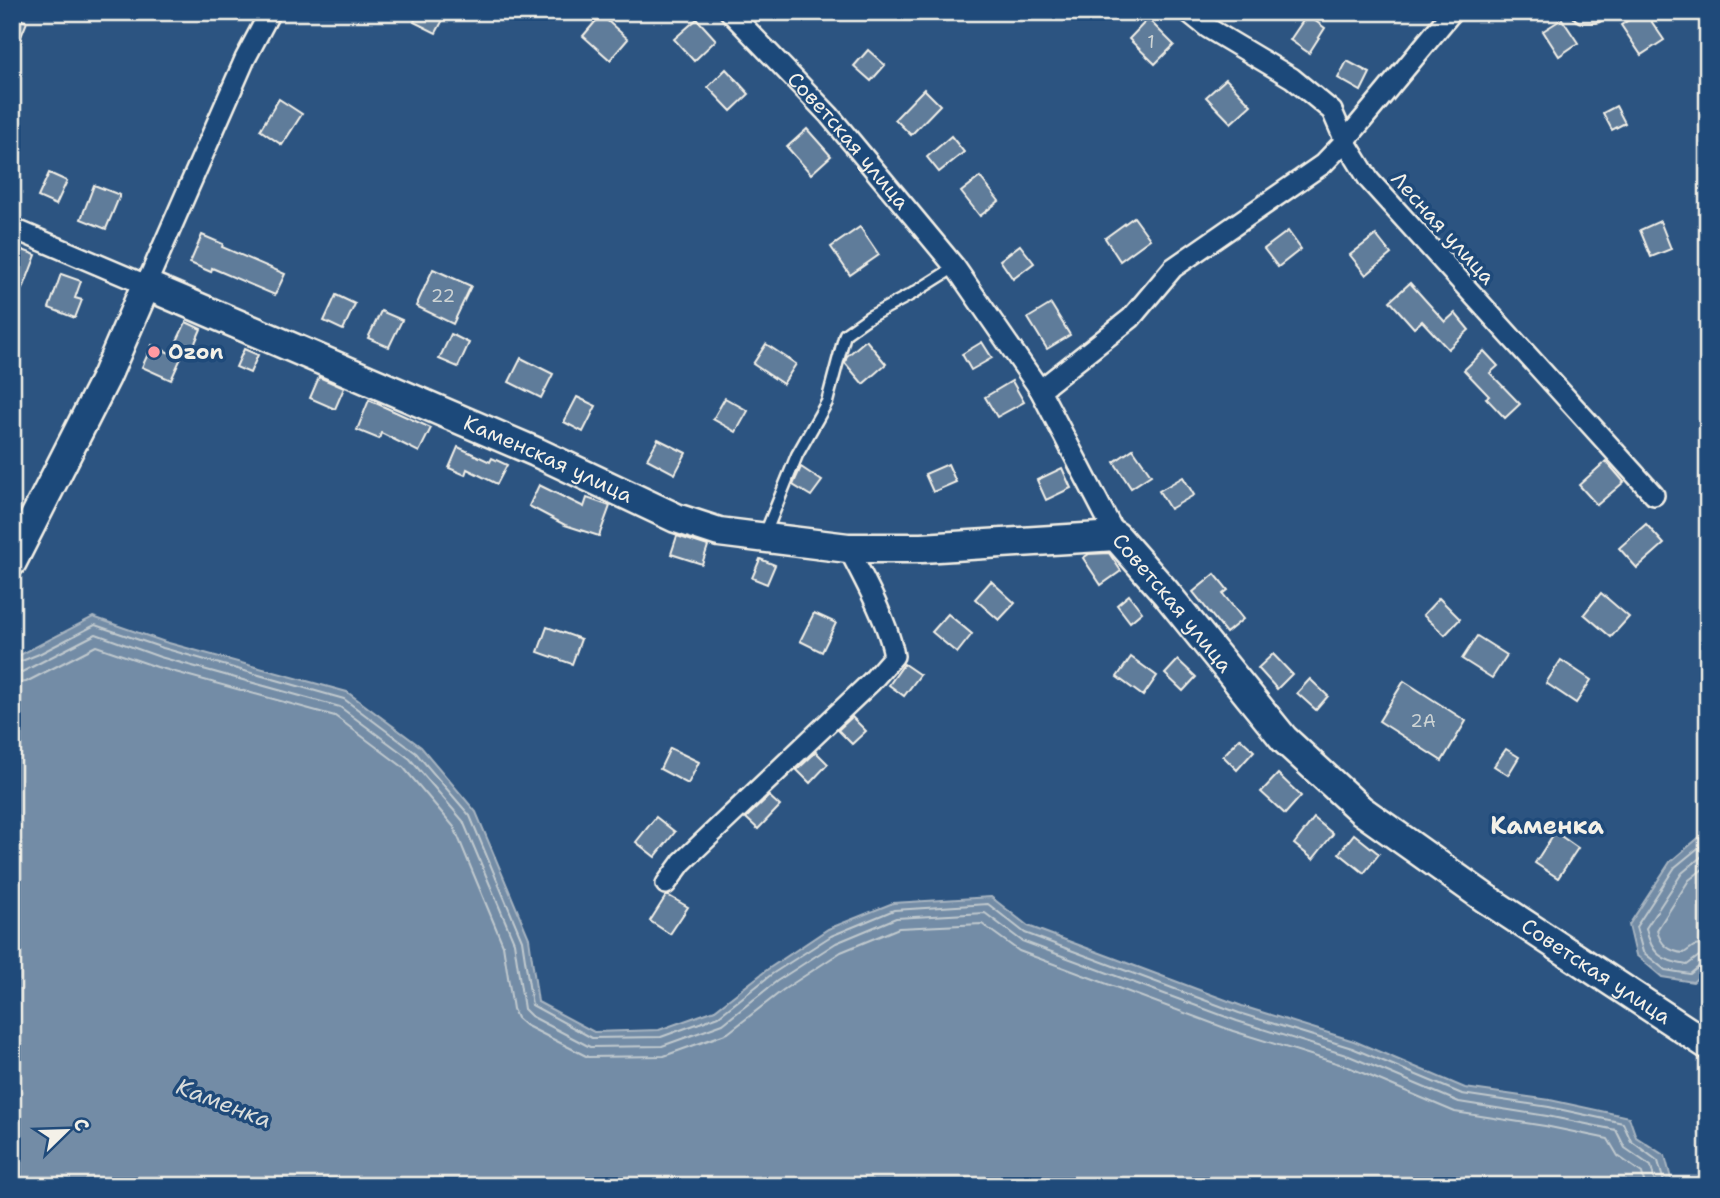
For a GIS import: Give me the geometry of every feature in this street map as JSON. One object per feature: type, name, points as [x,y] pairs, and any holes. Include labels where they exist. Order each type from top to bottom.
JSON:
[{"type":"street","points":[[12,562],[106,377],[245,59],[270,12]]},
{"type":"street","name":"Советская улица","points":[[730,12],[829,116],[955,267],[1040,390],[1116,536],[1166,593],[1284,739],[1361,810],[1485,898],[1708,1045]]},
{"type":"street","name":"Лесная улица","points":[[1188,12],[1208,28],[1292,78],[1332,111],[1345,141],[1369,180],[1654,495]]},
{"type":"street","points":[[1040,390],[1131,318],[1173,268],[1322,164],[1345,141],[1452,12]]},
{"type":"street","points":[[1583,12],[1595,12]]},
{"type":"street","name":"Каменская улица","points":[[12,228],[536,452],[676,518],[719,532],[848,548],[922,548],[1116,536]]},
{"type":"street","points":[[666,884],[682,862],[871,682],[894,656],[871,594],[848,548]]},
{"type":"lane","points":[[763,538],[797,455],[827,402],[845,334],[955,267]]},
{"type":"water","points":[[93,617],[165,642],[347,692],[421,747],[476,812],[529,938],[538,1002],[594,1032],[659,1030],[715,1010],[768,969],[828,929],[893,903],[991,897],[1028,926],[1242,1006],[1354,1041],[1465,1088],[1550,1100],[1629,1117],[1636,1137],[1665,1156],[1673,1186],[12,1186],[12,659]]},
{"type":"water","points":[[1708,830],[1708,968],[1693,982],[1662,977],[1636,955],[1629,925],[1670,862]]},
{"type":"building","points":[[418,12],[438,12],[445,16],[436,33],[414,22]]},
{"type":"building","points":[[1645,12],[1664,40],[1641,55],[1621,25]]},
{"type":"building","points":[[601,15],[628,39],[610,60],[583,36]]},
{"type":"building","points":[[1307,15],[1325,28],[1309,53],[1290,40]]},
{"type":"building","points":[[12,16],[27,22],[13,56],[12,56]]},
{"type":"building","points":[[697,19],[716,40],[694,61],[674,39]]},
{"type":"building","points":[[1148,19],[1174,45],[1155,64],[1129,39]]},
{"type":"building","points":[[1562,19],[1578,43],[1559,56],[1543,31]]},
{"type":"building","points":[[868,50],[885,65],[871,81],[854,66]]},
{"type":"building","points":[[1347,61],[1370,73],[1361,91],[1338,78]]},
{"type":"building","points":[[726,69],[749,94],[731,111],[708,87]]},
{"type":"building","points":[[1226,79],[1251,105],[1231,123],[1206,97]]},
{"type":"building","points":[[924,89],[940,105],[911,135],[895,119]]},
{"type":"building","points":[[279,99],[302,114],[282,145],[260,130]]},
{"type":"building","points":[[1616,106],[1625,123],[1612,130],[1603,113]]},
{"type":"building","points":[[807,129],[831,156],[811,174],[787,147]]},
{"type":"building","points":[[951,136],[964,152],[939,172],[927,157]]},
{"type":"building","points":[[49,173],[67,181],[56,205],[38,197]]},
{"type":"building","points":[[980,177],[999,201],[980,216],[961,192]]},
{"type":"building","points":[[94,185],[120,195],[106,229],[81,219]]},
{"type":"building","points":[[1134,217],[1150,239],[1120,261],[1105,238]]},
{"type":"building","points":[[1660,221],[1671,249],[1651,257],[1640,230]]},
{"type":"building","points":[[860,227],[879,255],[850,275],[831,247]]},
{"type":"building","points":[[1288,231],[1301,249],[1278,267],[1264,249]]},
{"type":"building","points":[[202,235],[223,244],[222,247],[285,274],[275,295],[212,268],[211,272],[190,263]]},
{"type":"building","points":[[1376,235],[1391,254],[1366,275],[1350,255]]},
{"type":"building","points":[[1020,245],[1034,263],[1013,279],[1000,260]]},
{"type":"building","points":[[12,246],[36,255],[23,289],[12,285]]},
{"type":"building","points":[[433,269],[471,286],[453,324],[416,306]]},
{"type":"building","points":[[61,274],[81,281],[75,298],[82,300],[75,318],[49,308]]},
{"type":"building","points":[[1410,283],[1445,322],[1455,313],[1469,330],[1448,349],[1422,321],[1414,328],[1390,301]]},
{"type":"building","points":[[336,295],[355,304],[343,330],[324,321]]},
{"type":"building","points":[[1051,304],[1070,335],[1047,349],[1028,318]]},
{"type":"building","points":[[381,311],[402,320],[389,347],[368,338]]},
{"type":"building","points":[[186,322],[201,329],[192,350],[176,343]]},
{"type":"building","points":[[451,334],[469,343],[458,367],[439,359]]},
{"type":"building","points":[[866,340],[886,364],[863,384],[845,363],[847,356]]},
{"type":"building","points":[[982,342],[992,358],[971,370],[962,354]]},
{"type":"building","points":[[766,344],[796,364],[783,384],[753,364]]},
{"type":"building","points":[[152,345],[181,358],[171,380],[142,367]]},
{"type":"building","points":[[244,349],[258,355],[250,373],[236,367]]},
{"type":"building","points":[[1484,351],[1498,366],[1490,373],[1520,404],[1505,418],[1486,398],[1489,396],[1464,370]]},
{"type":"building","points":[[521,358],[553,374],[541,398],[509,382]]},
{"type":"building","points":[[319,377],[344,388],[335,409],[310,398]]},
{"type":"building","points":[[1012,381],[1024,402],[997,417],[985,397]]},
{"type":"building","points":[[577,397],[596,406],[583,432],[564,422]]},
{"type":"building","points":[[725,398],[748,411],[736,432],[713,419]]},
{"type":"building","points":[[369,400],[431,428],[419,452],[381,433],[379,439],[357,430]]},
{"type":"building","points":[[658,439],[686,453],[675,474],[647,459]]},
{"type":"building","points":[[458,447],[490,462],[492,458],[507,465],[497,484],[467,469],[465,475],[449,468]]},
{"type":"building","points":[[1133,449],[1151,475],[1131,488],[1114,462]]},
{"type":"building","points":[[1606,461],[1624,482],[1597,505],[1579,485]]},
{"type":"building","points":[[948,464],[956,482],[933,492],[925,474]]},
{"type":"building","points":[[801,467],[822,481],[811,496],[793,485]]},
{"type":"building","points":[[1062,468],[1071,488],[1046,500],[1037,480]]},
{"type":"building","points":[[1183,477],[1194,495],[1170,509],[1159,491]]},
{"type":"building","points":[[539,485],[584,507],[587,498],[610,506],[599,536],[565,525],[529,506]]},
{"type":"building","points":[[1646,524],[1664,544],[1637,568],[1619,548]]},
{"type":"building","points":[[677,536],[708,546],[702,564],[671,554]]},
{"type":"building","points":[[1109,553],[1121,571],[1101,585],[1083,558],[1089,554]]},
{"type":"building","points":[[760,559],[775,565],[767,584],[752,578]]},
{"type":"building","points":[[1215,574],[1228,590],[1223,594],[1243,619],[1226,633],[1193,592]]},
{"type":"building","points":[[991,581],[1015,603],[999,620],[975,599]]},
{"type":"building","points":[[1601,593],[1629,617],[1611,637],[1584,614]]},
{"type":"building","points":[[1129,595],[1142,612],[1130,622],[1117,605]]},
{"type":"building","points":[[1439,598],[1460,619],[1445,635],[1423,615]]},
{"type":"building","points":[[814,613],[836,623],[822,652],[800,641]]},
{"type":"building","points":[[948,614],[972,634],[957,653],[932,632]]},
{"type":"building","points":[[547,627],[581,639],[572,664],[538,652]]},
{"type":"building","points":[[1477,636],[1507,655],[1492,678],[1462,659]]},
{"type":"building","points":[[1273,654],[1292,674],[1277,689],[1258,668]]},
{"type":"building","points":[[1131,657],[1157,676],[1143,696],[1117,677]]},
{"type":"building","points":[[1178,660],[1196,677],[1183,691],[1165,674]]},
{"type":"building","points":[[1561,660],[1591,680],[1576,703],[1546,683]]},
{"type":"building","points":[[904,664],[920,675],[904,696],[889,685]]},
{"type":"building","points":[[1310,679],[1328,696],[1316,710],[1297,693]]},
{"type":"building","points":[[1404,681],[1466,721],[1442,761],[1379,721]]},
{"type":"building","points":[[852,717],[866,731],[852,744],[838,730]]},
{"type":"building","points":[[1240,738],[1254,751],[1237,770],[1223,756]]},
{"type":"building","points":[[670,748],[699,762],[688,784],[660,769]]},
{"type":"building","points":[[1506,749],[1519,757],[1508,775],[1494,766]]},
{"type":"building","points":[[816,752],[828,764],[810,783],[797,770]]},
{"type":"building","points":[[1278,774],[1301,796],[1285,814],[1261,792]]},
{"type":"building","points":[[769,796],[780,806],[758,829],[746,818]]},
{"type":"building","points":[[656,817],[675,832],[655,857],[636,842]]},
{"type":"building","points":[[1314,818],[1333,834],[1313,859],[1294,844]]},
{"type":"building","points":[[1555,832],[1578,848],[1558,878],[1535,863]]},
{"type":"building","points":[[1354,834],[1379,854],[1364,873],[1339,853]]},
{"type":"building","points":[[666,896],[688,907],[670,934],[650,921]]},
{"type":"place","name":"Ozon","points":[[154,352]]},
{"type":"district","name":"Каменка","points":[[1547,826]]}]
